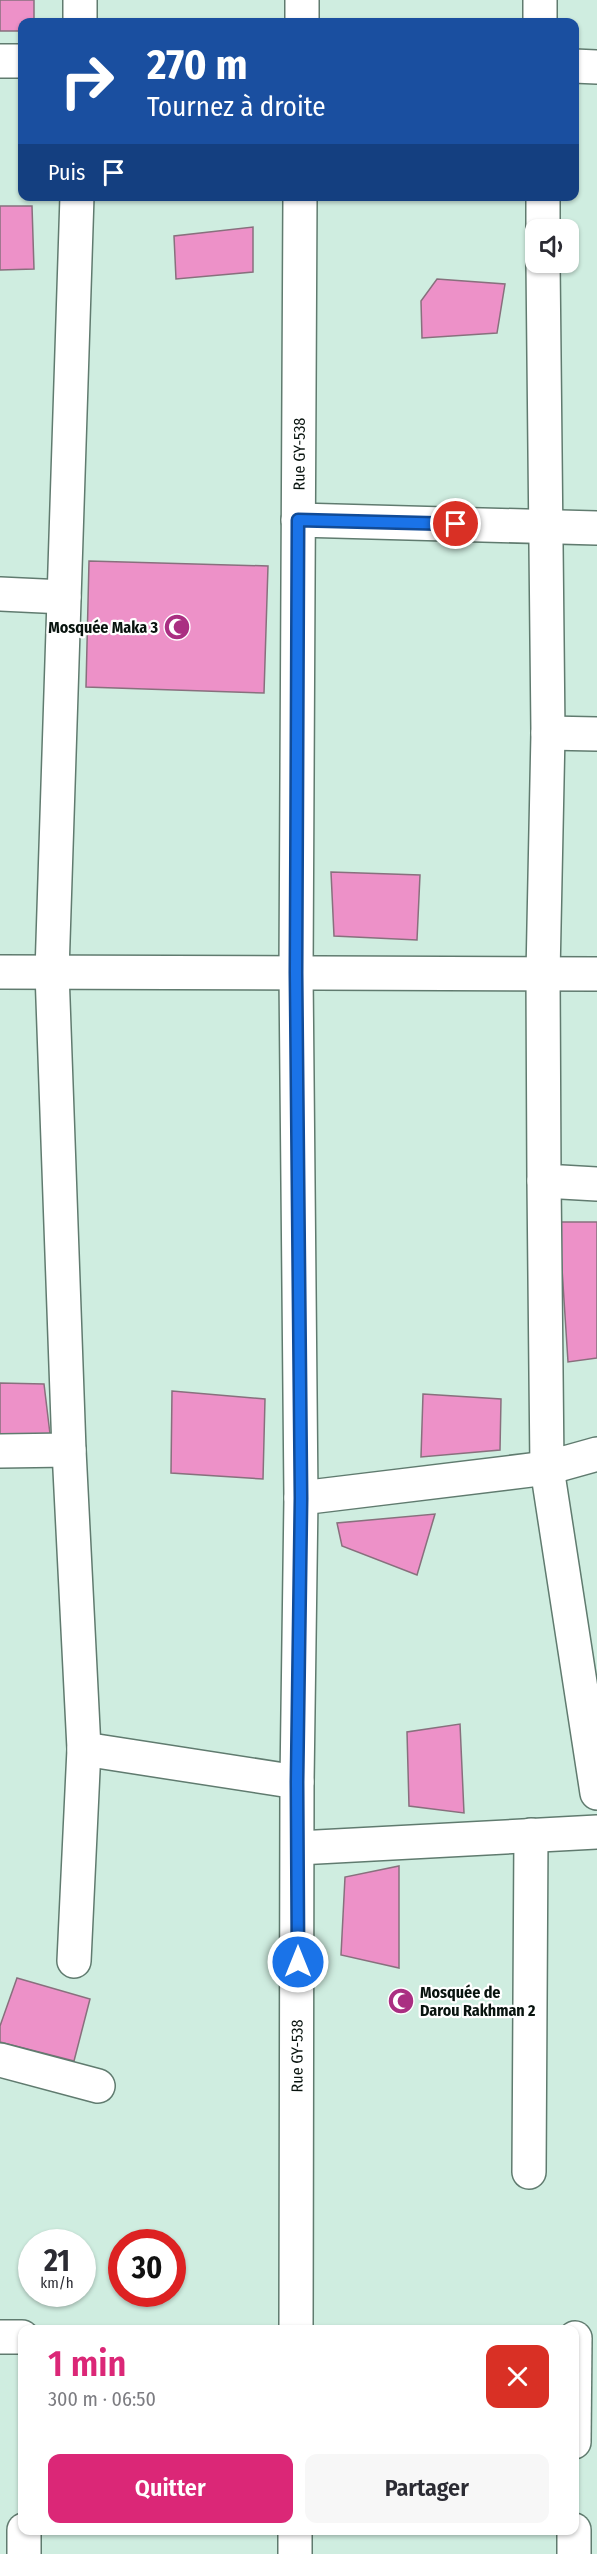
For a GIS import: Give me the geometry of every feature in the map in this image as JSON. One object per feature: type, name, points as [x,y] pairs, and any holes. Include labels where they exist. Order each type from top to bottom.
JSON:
[{"type":"street","points":[[80,0],[80,18]]},
{"type":"street","points":[[302,0],[302,18]]},
{"type":"street","points":[[540,0],[540,18]]},
{"type":"street","points":[[0,61],[18,61]]},
{"type":"street","points":[[579,66],[597,67]]},
{"type":"street","points":[[74,1961],[84,1749],[69,1450],[52,972],[77,201]]},
{"type":"street","name":"Rue GY-538","points":[[296,2325],[297,1782],[301,1498],[296,973],[300,201]]},
{"type":"street","points":[[543,201],[543,219]]},
{"type":"street","points":[[543,273],[548,733],[543,974],[547,1468],[597,1793]]},
{"type":"street","points":[[298,520],[597,528]]},
{"type":"street","points":[[0,594],[64,597]]},
{"type":"street","points":[[548,733],[597,734]]},
{"type":"street","points":[[0,972],[597,974]]},
{"type":"street","points":[[544,1181],[597,1184]]},
{"type":"street","points":[[0,1451],[69,1450]]},
{"type":"street","points":[[301,1498],[547,1468],[597,1454]]},
{"type":"street","points":[[84,1749],[297,1782]]},
{"type":"street","points":[[298,1848],[597,1832]]},
{"type":"street","points":[[529,2172],[531,1835]]},
{"type":"street","points":[[0,2060],[98,2086]]},
{"type":"street","points":[[0,2337],[18,2337]]},
{"type":"street","points":[[579,2338],[597,2338]]},
{"type":"street","points":[[24,2535],[24,2554]]},
{"type":"street","points":[[295,2535],[295,2554]]},
{"type":"street","points":[[574,2535],[574,2554]]},
{"type":"building","points":[[0,0],[34,0],[34,18],[18,18],[18,31],[0,31]]},
{"type":"building","points":[[0,206],[32,206],[34,269],[0,270]]},
{"type":"building","points":[[253,227],[253,272],[176,279],[174,236]]},
{"type":"building","points":[[437,279],[505,284],[497,333],[422,338],[421,301]]},
{"type":"building","name":"Mosquée Maka 3","points":[[89,561],[268,566],[264,693],[86,687]]},
{"type":"building","points":[[331,872],[420,875],[417,940],[334,936]]},
{"type":"building","points":[[559,1222],[597,1222],[597,1358],[568,1362]]},
{"type":"building","points":[[0,1383],[44,1384],[50,1434],[0,1434]]},
{"type":"building","points":[[172,1391],[265,1399],[263,1479],[171,1473]]},
{"type":"building","points":[[423,1394],[501,1399],[500,1450],[421,1457]]},
{"type":"building","points":[[435,1514],[417,1575],[342,1546],[337,1523]]},
{"type":"building","points":[[460,1724],[464,1813],[409,1806],[407,1732]]},
{"type":"building","points":[[399,1866],[399,1968],[341,1955],[345,1877]]},
{"type":"building","points":[[17,1978],[90,1999],[74,2061],[0,2042],[0,2026]]},
{"type":"place","name":"Mosquée Maka 3","points":[[177,627]]},
{"type":"place","name":"Mosquée de Darou Rakhman 2","points":[[401,2001]]},
{"type":"route","points":[[298,1962],[297,1782],[301,1498],[296,973],[298,520],[456,524]]}]
